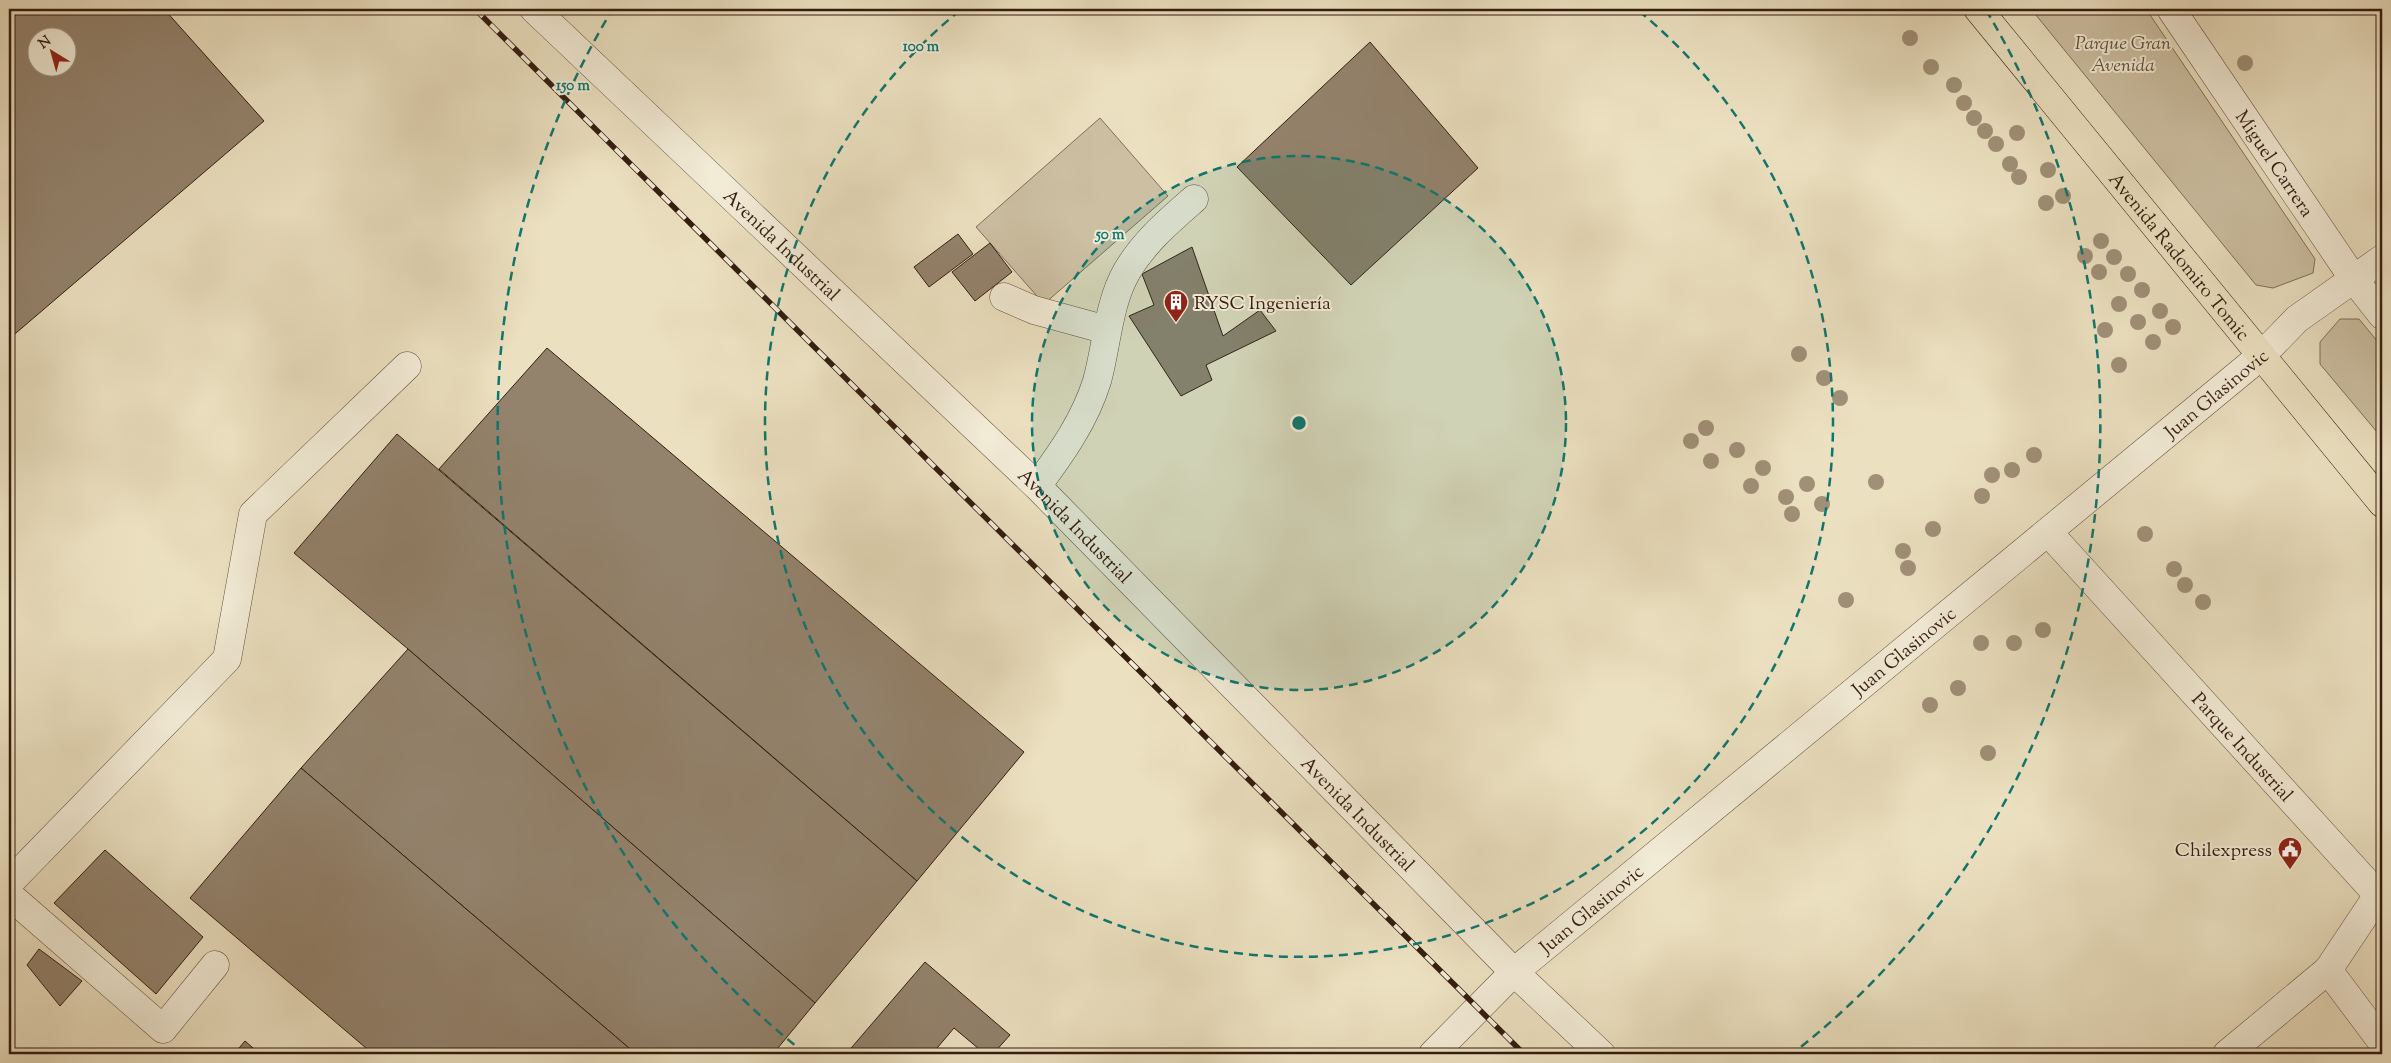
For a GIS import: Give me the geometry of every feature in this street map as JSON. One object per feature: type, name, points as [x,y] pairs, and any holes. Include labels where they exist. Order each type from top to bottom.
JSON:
[{"type":"main road","name":"Avenida Radomiro Tomic","points":[[1978,9],[2382,502]]},
{"type":"street","name":"Avenida Industrial","points":[[534,9],[1038,486],[1514,972],[1601,1054]]},
{"type":"street","name":"Miguel Carrera","points":[[2171,9],[2353,278],[2382,315]]},
{"type":"street","points":[[1038,486],[1086,412],[1101,364],[1113,306],[1126,272],[1148,240],[1194,199]]},
{"type":"street","name":"Juan Glasinovic","points":[[1433,1054],[1514,972],[2262,355],[2297,319],[2382,258]]},
{"type":"street","points":[[1004,296],[1034,310],[1107,330]]},
{"type":"street","points":[[9,883],[227,659],[253,514],[407,366]]},
{"type":"street","name":"Parque Industrial","points":[[2048,532],[2378,895],[2328,970],[2227,1054]]},
{"type":"street","points":[[9,895],[163,1029],[215,964]]},
{"type":"street","points":[[2328,970],[2382,1042]]},
{"type":"green space","name":"Parque Gran Avenida","points":[[2031,9],[2146,9],[2315,259],[2313,273],[2273,288],[2256,285]]},
{"type":"green space","points":[[1100,118],[1168,196],[1044,304],[976,227]]},
{"type":"green space","points":[[2340,319],[2359,319],[2382,347],[2382,438],[2320,364],[2320,342]]},
{"type":"building","points":[[22,9],[164,9],[264,121],[9,339],[9,21]]},
{"type":"building","points":[[1370,42],[1478,168],[1351,285],[1237,167]]},
{"type":"building","points":[[958,234],[973,254],[929,287],[914,267]]},
{"type":"building","points":[[990,243],[1012,272],[975,301],[952,272]]},
{"type":"building","name":"RYSC Ingeniería","points":[[1192,247],[1223,336],[1260,310],[1276,331],[1206,365],[1212,380],[1181,396],[1129,316],[1154,305],[1142,274]]},
{"type":"building","points":[[547,348],[1024,752],[917,881],[439,469]]},
{"type":"building","points":[[397,434],[917,881],[815,1003],[408,649],[294,553]]},
{"type":"building","points":[[408,649],[815,1003],[773,1054],[636,1054],[301,768]]},
{"type":"building","points":[[301,768],[636,1054],[373,1054],[190,898]]},
{"type":"building","points":[[105,850],[203,937],[156,994],[54,903]]},
{"type":"building","points":[[39,949],[82,981],[60,1006],[27,965]]},
{"type":"building","points":[[925,962],[1010,1035],[993,1054],[985,1054],[954,1028],[932,1054],[846,1054]]},
{"type":"building","points":[[245,1041],[260,1054],[234,1054]]},
{"type":"railway","points":[[475,9],[1524,1054]]},
{"type":"place","name":"RYSC Ingeniería","points":[[1176,323]]},
{"type":"place","name":"Chilexpress","points":[[2290,870]]}]
